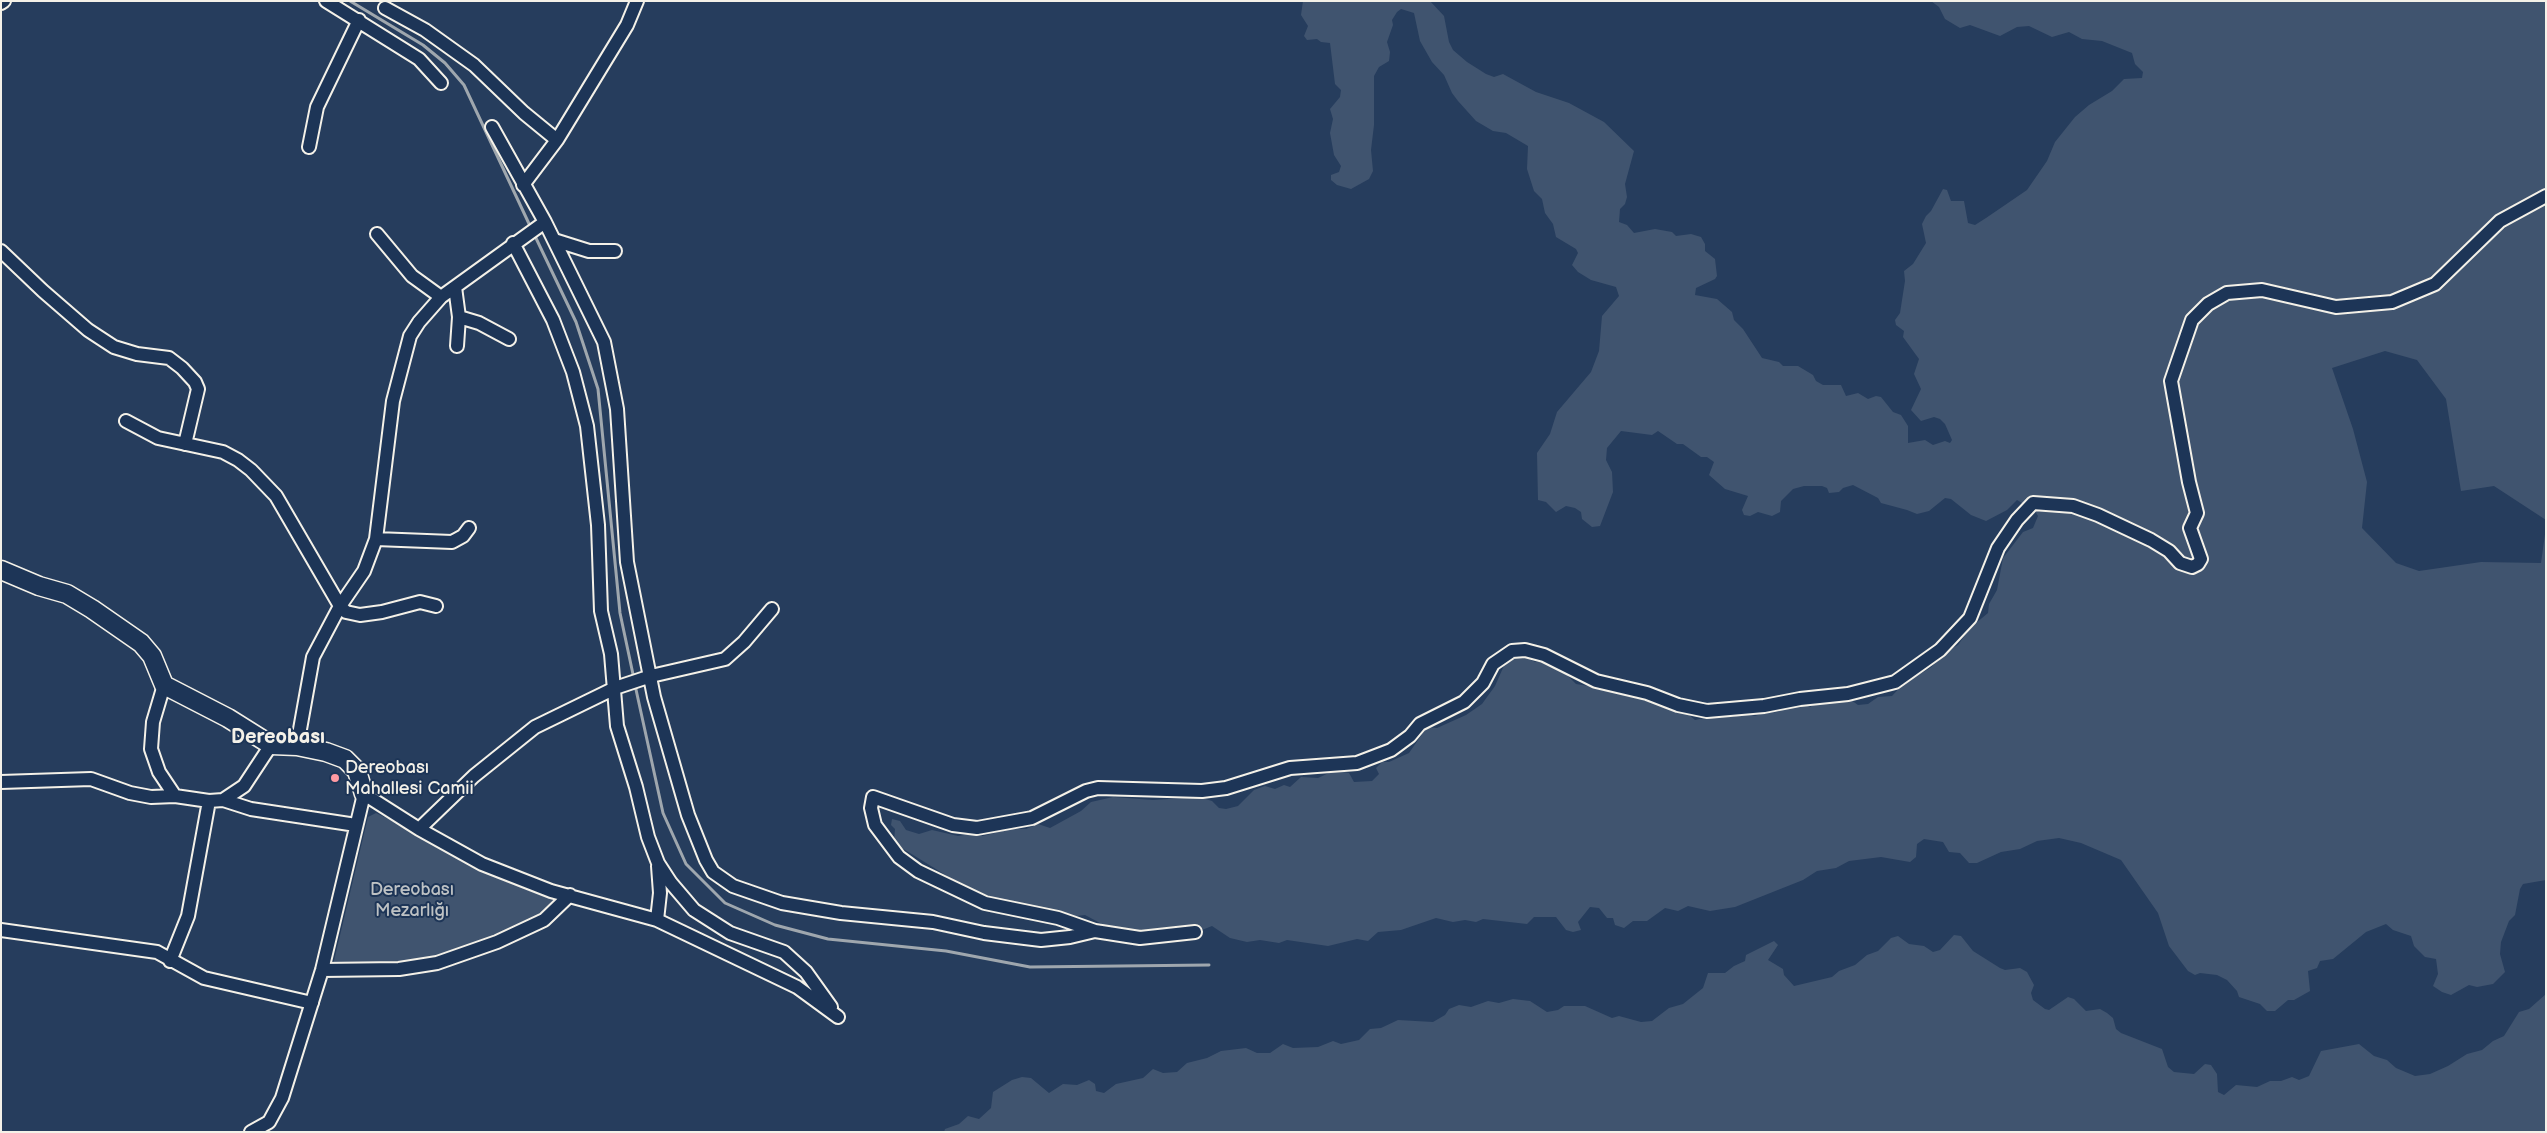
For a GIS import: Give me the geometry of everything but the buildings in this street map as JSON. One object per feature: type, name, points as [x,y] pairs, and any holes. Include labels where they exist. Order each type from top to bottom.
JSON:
[{"type":"street","points":[[326,1],[419,59],[441,83]]},
{"type":"street","points":[[523,184],[556,140],[627,25],[637,1]]},
{"type":"street","points":[[385,8],[424,30],[474,65],[524,114],[556,140]]},
{"type":"street","points":[[310,147],[317,107],[359,20]]},
{"type":"street","points":[[492,128],[545,222],[604,342],[617,409],[627,562],[654,698],[698,841],[713,872],[733,886],[782,903],[816,910],[933,922],[984,933],[1042,940],[1070,937],[1095,931]]},
{"type":"street","points":[[1195,932],[1140,938],[1095,931],[1058,918],[985,902],[918,871],[899,857],[876,824],[871,808],[874,797],[953,825],[977,828],[1032,818],[1086,791],[1098,788],[1202,791],[1226,788],[1290,768],[1357,763],[1391,750],[1410,736],[1420,724],[1464,702],[1483,684],[1493,664],[1512,651],[1525,650],[1560,661],[1596,681],[1647,693],[1678,705],[1707,711],[1764,706],[1800,699],[1848,694],[1895,682],[1940,650],[1970,618],[1998,548],[2017,520],[2033,503],[2073,506],[2098,514],[2152,540],[2170,551],[2180,563],[2192,567],[2198,564],[2201,559],[2190,528],[2197,512],[2189,482],[2171,381],[2192,320],[2208,304],[2227,293],[2262,290],[2336,307],[2392,302],[2435,284],[2500,221],[2546,196]]},
{"type":"street","points":[[298,746],[313,657],[340,606],[346,600],[364,570],[376,539],[393,401],[410,336],[441,297],[513,243],[545,222]]},
{"type":"street","points":[[376,234],[412,276],[441,297]]},
{"type":"street","points":[[554,240],[589,251],[616,251]]},
{"type":"street","points":[[364,794],[419,829],[482,864],[551,891],[657,920],[797,987],[838,1016],[806,972],[784,952],[730,932],[694,910],[671,884],[658,863],[648,837],[636,787],[617,726],[611,654],[601,611],[598,525],[587,426],[573,372],[553,320],[513,243]]},
{"type":"street","points":[[1,251],[80,324],[114,347],[137,354],[169,358],[182,368],[198,389],[185,444]]},
{"type":"street","points":[[455,287],[459,317],[457,346]]},
{"type":"street","points":[[459,317],[479,323],[508,339]]},
{"type":"street","points":[[126,421],[158,438],[223,452],[238,460],[276,496],[340,606],[346,612],[360,615],[382,612],[420,602],[436,606]]},
{"type":"street","points":[[376,539],[452,542],[462,536],[468,528]]},
{"type":"street","points":[[1,570],[39,586],[67,594],[141,643],[152,656],[164,685],[153,722],[151,749],[159,772],[175,796]]},
{"type":"street","points":[[419,829],[474,776],[535,727],[614,688],[651,676],[725,659],[744,642],[772,609]]},
{"type":"street","points":[[164,685],[228,718],[271,745],[298,746],[326,752],[345,759],[357,771],[364,794],[322,970],[282,1098],[271,1127],[251,1132]]},
{"type":"street","points":[[222,800],[244,786],[271,745]]},
{"type":"street","points":[[1,782],[90,780],[137,795],[151,797],[175,796],[209,801],[222,800],[251,809],[356,825]]},
{"type":"street","points":[[170,961],[188,916],[209,801]]},
{"type":"street","points":[[657,920],[660,893],[658,863]]},
{"type":"street","points":[[322,970],[399,969],[437,963],[497,942],[544,920],[570,895]]},
{"type":"street","points":[[1,930],[157,952],[170,961],[204,978],[312,1002]]},
{"type":"green space","points":[[1303,1],[1430,1],[1444,16],[1449,42],[1453,50],[1467,62],[1494,77],[1503,74],[1536,92],[1569,103],[1604,122],[1634,151],[1625,184],[1627,197],[1625,204],[1620,209],[1619,222],[1627,225],[1634,233],[1655,229],[1672,232],[1676,236],[1691,234],[1701,237],[1705,244],[1705,251],[1715,259],[1717,276],[1715,279],[1696,288],[1695,295],[1717,299],[1732,312],[1734,320],[1743,329],[1762,358],[1779,362],[1783,366],[1798,366],[1813,375],[1816,381],[1823,385],[1841,385],[1846,396],[1858,393],[1868,399],[1876,396],[1881,397],[1893,412],[1901,415],[1908,426],[1908,443],[1925,440],[1933,445],[1945,441],[1950,443],[1952,440],[1945,424],[1940,419],[1934,417],[1921,421],[1911,410],[1921,389],[1914,374],[1919,359],[1903,337],[1904,331],[1896,325],[1895,320],[1900,313],[1905,281],[1904,271],[1913,264],[1926,243],[1922,224],[1926,216],[1931,211],[1943,189],[1947,190],[1951,201],[1964,201],[1968,223],[1975,225],[1986,218],[2027,190],[2047,161],[2055,142],[2075,117],[2089,105],[2112,91],[2124,79],[2142,78],[2143,72],[2135,64],[2132,53],[2102,41],[2082,39],[2069,32],[2052,37],[2029,26],[2017,27],[2000,36],[1970,25],[1960,28],[1945,19],[1939,7],[1931,1],[2546,1],[2546,520],[2494,486],[2461,491],[2446,399],[2417,360],[2385,351],[2332,368],[2353,429],[2367,482],[2362,528],[2396,563],[2419,571],[2481,562],[2541,563],[2546,527],[2546,880],[2523,884],[2520,889],[2515,915],[2509,921],[2501,942],[2500,954],[2505,972],[2493,984],[2477,987],[2469,985],[2451,995],[2442,992],[2433,986],[2438,974],[2436,959],[2425,957],[2414,946],[2411,936],[2393,930],[2386,924],[2366,932],[2333,959],[2320,961],[2317,968],[2308,971],[2310,991],[2294,1000],[2288,1000],[2275,1011],[2267,1011],[2260,1004],[2239,997],[2237,991],[2227,980],[2217,975],[2200,973],[2195,975],[2188,971],[2169,946],[2158,913],[2121,860],[2081,843],[2059,838],[2037,841],[2020,849],[2001,852],[1977,863],[1969,863],[1960,853],[1949,852],[1943,842],[1924,839],[1917,844],[1916,857],[1910,862],[1881,857],[1849,861],[1836,868],[1817,871],[1803,880],[1735,907],[1710,911],[1688,906],[1678,911],[1665,908],[1647,921],[1633,921],[1624,928],[1615,925],[1613,918],[1607,918],[1599,908],[1590,907],[1578,922],[1581,930],[1573,932],[1566,930],[1556,917],[1534,917],[1527,924],[1483,919],[1476,922],[1465,920],[1453,922],[1436,918],[1401,930],[1378,932],[1368,941],[1357,939],[1328,946],[1287,940],[1279,943],[1260,940],[1247,942],[1230,938],[1212,926],[1202,930],[1151,936],[1108,930],[1102,924],[1085,915],[1067,917],[1003,901],[965,887],[897,845],[894,841],[895,829],[891,825],[892,819],[900,821],[906,830],[919,834],[932,830],[958,836],[971,834],[983,836],[1010,829],[1026,829],[1038,824],[1050,828],[1081,811],[1091,802],[1113,797],[1153,800],[1199,797],[1212,801],[1219,808],[1226,809],[1238,806],[1254,790],[1265,786],[1275,789],[1284,785],[1290,787],[1301,777],[1318,778],[1331,772],[1344,772],[1349,773],[1354,782],[1372,781],[1379,774],[1376,768],[1382,762],[1389,762],[1409,753],[1427,727],[1437,728],[1466,715],[1482,704],[1495,686],[1506,661],[1524,656],[1535,662],[1549,662],[1559,667],[1576,684],[1613,690],[1672,707],[1688,714],[1695,720],[1714,716],[1733,717],[1744,713],[1755,716],[1778,712],[1801,703],[1810,707],[1819,701],[1825,704],[1851,700],[1858,705],[1868,704],[1878,697],[1892,696],[1903,684],[1930,668],[1949,650],[1958,645],[1970,628],[1988,613],[1989,604],[1997,590],[2003,558],[2023,532],[2033,528],[2038,516],[2035,511],[2017,500],[2007,510],[1986,521],[1971,515],[1951,499],[1945,498],[1929,511],[1917,514],[1881,503],[1878,498],[1853,485],[1843,488],[1839,492],[1829,493],[1827,488],[1822,486],[1804,486],[1793,489],[1781,501],[1780,512],[1772,516],[1758,512],[1750,516],[1744,515],[1742,510],[1748,496],[1725,489],[1709,475],[1714,462],[1707,457],[1701,457],[1683,444],[1677,444],[1658,431],[1652,435],[1621,431],[1607,448],[1606,460],[1612,472],[1613,492],[1600,526],[1592,527],[1582,519],[1581,512],[1575,508],[1566,506],[1556,512],[1546,502],[1538,500],[1537,453],[1550,434],[1557,412],[1591,372],[1599,351],[1602,316],[1619,296],[1616,287],[1591,280],[1578,272],[1572,265],[1578,253],[1576,249],[1556,237],[1553,224],[1545,213],[1542,199],[1534,191],[1527,169],[1528,146],[1506,133],[1493,131],[1476,121],[1458,101],[1444,75],[1432,62],[1420,41],[1414,13],[1401,9],[1397,12],[1392,20],[1393,25],[1387,42],[1390,52],[1389,61],[1379,67],[1374,76],[1374,125],[1371,150],[1373,171],[1369,179],[1351,189],[1337,185],[1331,180],[1331,175],[1339,172],[1341,166],[1334,155],[1330,133],[1333,119],[1330,109],[1340,97],[1341,90],[1335,84],[1330,43],[1321,42],[1317,39],[1307,40],[1304,36],[1308,26],[1301,15]]},
{"type":"green space","name":"Dereobası Mezarlığı","points":[[376,813],[553,898],[554,909],[506,935],[422,961],[387,966],[333,965],[368,817]]},
{"type":"green space","points":[[1954,935],[1961,936],[1973,951],[2000,968],[2005,970],[2020,968],[2027,972],[2034,985],[2031,993],[2033,1000],[2045,1009],[2049,1010],[2068,997],[2074,999],[2086,1011],[2100,1009],[2107,1013],[2113,1018],[2116,1029],[2121,1033],[2162,1049],[2168,1067],[2174,1072],[2194,1074],[2205,1064],[2211,1065],[2217,1074],[2218,1092],[2224,1095],[2236,1085],[2257,1087],[2270,1081],[2281,1081],[2292,1077],[2299,1080],[2309,1076],[2321,1051],[2359,1044],[2374,1056],[2387,1060],[2396,1068],[2415,1076],[2430,1074],[2448,1066],[2467,1054],[2482,1050],[2493,1041],[2504,1036],[2519,1012],[2529,1009],[2546,994],[2546,1132],[944,1132],[945,1129],[959,1124],[968,1116],[979,1119],[991,1108],[993,1092],[1012,1080],[1022,1077],[1031,1078],[1049,1093],[1063,1084],[1077,1085],[1089,1080],[1095,1084],[1096,1091],[1104,1093],[1116,1084],[1143,1078],[1153,1069],[1163,1073],[1177,1072],[1187,1063],[1207,1058],[1221,1051],[1246,1048],[1257,1053],[1270,1053],[1283,1044],[1293,1048],[1318,1047],[1333,1041],[1341,1044],[1359,1040],[1370,1029],[1381,1028],[1398,1020],[1433,1022],[1445,1015],[1449,1009],[1459,1005],[1471,1007],[1488,1001],[1499,1003],[1513,999],[1530,1001],[1547,1012],[1558,1010],[1564,1006],[1585,1006],[1612,1018],[1619,1016],[1641,1022],[1652,1021],[1669,1008],[1683,1004],[1703,988],[1708,973],[1725,973],[1745,961],[1746,955],[1774,941],[1778,945],[1768,960],[1783,969],[1784,975],[1794,986],[1832,977],[1839,971],[1855,965],[1867,955],[1878,951],[1891,938],[1898,936],[1909,944],[1924,946],[1933,952],[1940,950]]},
{"type":"waterway","points":[[350,1],[423,45],[445,63],[464,85],[531,228]]},
{"type":"waterway","points":[[534,234],[576,322],[598,389],[620,613],[634,679]]},
{"type":"waterway","points":[[635,685],[663,813],[686,864],[725,903],[775,925],[828,939],[946,951],[1030,967],[1209,965]]},
{"type":"place","name":"Dereobası Mahallesi Camii","points":[[335,778]]},
{"type":"district","name":"Dereobası","points":[[278,738]]}]
